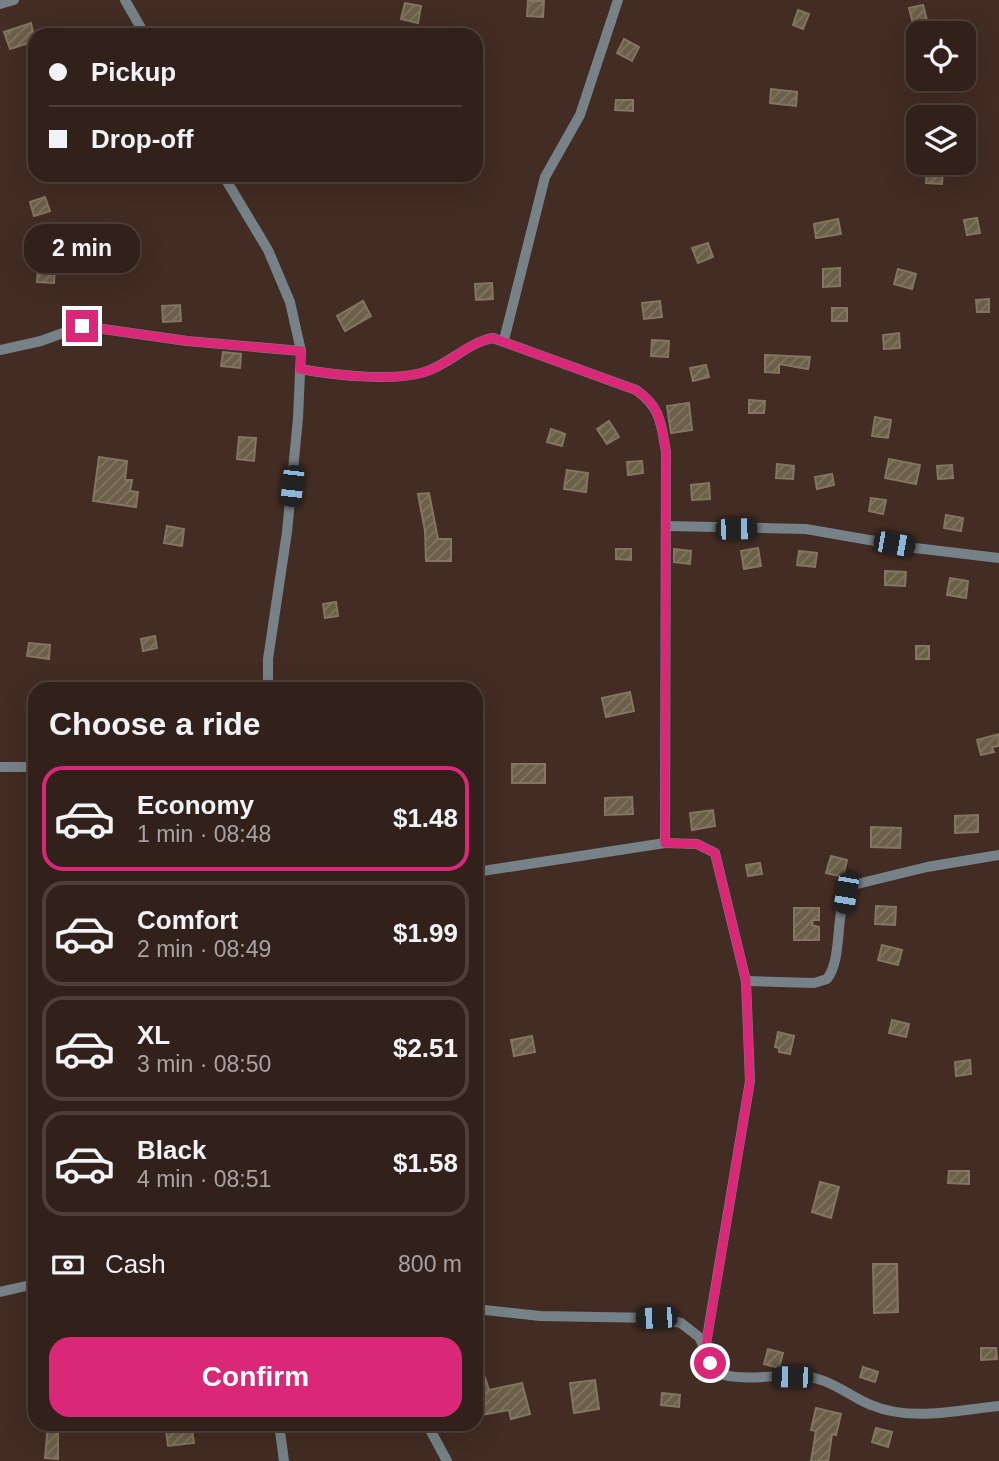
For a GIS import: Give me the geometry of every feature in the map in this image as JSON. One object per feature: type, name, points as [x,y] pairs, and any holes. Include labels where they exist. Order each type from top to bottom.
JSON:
[{"type":"street","points":[[0,4],[14,0]]},
{"type":"street","points":[[125,0],[141,28]]},
{"type":"street","points":[[503,340],[545,177],[580,115],[618,0]]},
{"type":"street","points":[[227,182],[268,250],[290,302],[301,351],[292,481],[268,659],[268,682]]},
{"type":"street","points":[[0,350],[41,341],[82,326],[187,341],[301,351]]},
{"type":"street","points":[[300,369],[398,376],[419,374],[481,340],[503,340],[636,390],[651,400],[660,418],[666,452],[665,843]]},
{"type":"street","points":[[666,526],[712,529],[806,528],[915,548],[999,558]]},
{"type":"street","points":[[0,767],[28,766]]},
{"type":"street","points":[[483,871],[665,843],[697,844],[715,853],[746,981],[750,1081],[705,1352]]},
{"type":"street","points":[[746,981],[814,983],[827,979],[835,957],[846,893],[853,885],[927,867],[999,855]]},
{"type":"street","points":[[0,1292],[28,1286]]},
{"type":"street","points":[[483,1310],[612,1320],[656,1318],[681,1323],[699,1337],[712,1369],[724,1375],[818,1378],[872,1405],[895,1412],[922,1414],[999,1406]]},
{"type":"street","points":[[280,1431],[284,1461]]},
{"type":"street","points":[[432,1431],[447,1461]]},
{"type":"building","points":[[528,1],[544,1],[543,17],[527,16]]},
{"type":"building","points":[[405,3],[421,6],[418,23],[401,19]]},
{"type":"building","points":[[923,5],[927,20],[912,21],[909,8]]},
{"type":"building","points":[[798,10],[809,14],[803,29],[793,25]]},
{"type":"building","points":[[31,23],[32,28],[28,28],[28,43],[10,49],[4,32]]},
{"type":"building","points":[[624,39],[639,47],[632,61],[617,53]]},
{"type":"building","points":[[771,89],[797,92],[796,106],[770,103]]},
{"type":"building","points":[[616,100],[633,100],[633,111],[615,110]]},
{"type":"building","points":[[927,175],[943,175],[942,184],[926,183]]},
{"type":"building","points":[[45,197],[50,211],[34,216],[30,202]]},
{"type":"building","points":[[977,218],[980,233],[967,235],[964,220]]},
{"type":"building","points":[[838,219],[841,234],[816,238],[814,224]]},
{"type":"building","points":[[708,243],[713,257],[698,263],[692,248]]},
{"type":"building","points":[[38,266],[55,267],[54,283],[37,282]]},
{"type":"building","points":[[840,268],[840,286],[823,287],[823,269]]},
{"type":"building","points":[[898,269],[916,274],[912,289],[894,284]]},
{"type":"building","points":[[492,283],[493,299],[476,300],[475,284]]},
{"type":"building","points":[[989,299],[989,312],[977,312],[976,300]]},
{"type":"building","points":[[363,301],[371,316],[345,331],[337,316]]},
{"type":"building","points":[[660,301],[662,317],[644,319],[642,303]]},
{"type":"building","points":[[180,305],[181,321],[163,322],[162,306]]},
{"type":"building","points":[[832,308],[847,308],[847,321],[832,321]]},
{"type":"building","points":[[899,333],[900,348],[884,349],[883,335]]},
{"type":"building","points":[[652,340],[669,341],[668,357],[651,356]]},
{"type":"building","points":[[223,352],[241,354],[240,368],[221,366]]},
{"type":"building","points":[[765,355],[810,357],[808,369],[779,364],[779,373],[765,372]]},
{"type":"building","points":[[706,365],[709,377],[693,381],[690,368]]},
{"type":"building","points":[[749,400],[765,401],[764,413],[749,413]]},
{"type":"building","points":[[689,403],[692,430],[671,433],[667,406]]},
{"type":"building","points":[[875,417],[891,420],[888,438],[872,436]]},
{"type":"building","points":[[609,421],[619,437],[607,444],[597,429]]},
{"type":"building","points":[[551,429],[565,434],[562,446],[547,442]]},
{"type":"building","points":[[239,437],[256,438],[254,461],[237,459]]},
{"type":"building","points":[[99,457],[127,461],[125,480],[132,480],[130,491],[138,492],[136,507],[93,501]]},
{"type":"building","points":[[889,459],[920,465],[916,484],[885,478]]},
{"type":"building","points":[[642,461],[643,473],[628,475],[627,462]]},
{"type":"building","points":[[777,464],[794,466],[793,479],[776,478]]},
{"type":"building","points":[[952,465],[953,478],[938,479],[937,466]]},
{"type":"building","points":[[567,470],[588,473],[586,492],[564,489]]},
{"type":"building","points":[[832,474],[834,485],[817,489],[815,477]]},
{"type":"building","points":[[709,483],[710,499],[692,500],[691,485]]},
{"type":"building","points":[[429,493],[438,539],[451,539],[451,561],[426,561],[425,531],[418,494]]},
{"type":"building","points":[[871,498],[886,500],[883,514],[869,511]]},
{"type":"building","points":[[946,515],[963,518],[961,531],[944,528]]},
{"type":"building","points":[[167,526],[184,529],[182,546],[164,543]]},
{"type":"building","points":[[758,548],[761,566],[744,569],[741,551]]},
{"type":"building","points":[[616,549],[631,549],[631,560],[616,559]]},
{"type":"building","points":[[674,549],[691,551],[690,564],[674,562]]},
{"type":"building","points":[[799,551],[817,553],[815,567],[797,565]]},
{"type":"building","points":[[885,571],[906,572],[905,586],[885,585]]},
{"type":"building","points":[[950,578],[968,581],[966,598],[947,595]]},
{"type":"building","points":[[336,602],[338,616],[325,618],[323,604]]},
{"type":"building","points":[[155,636],[157,648],[143,651],[141,639]]},
{"type":"building","points":[[29,643],[50,645],[49,659],[27,656]]},
{"type":"building","points":[[916,646],[929,646],[929,659],[916,659]]},
{"type":"building","points":[[630,692],[634,711],[606,717],[602,698]]},
{"type":"building","points":[[999,734],[999,746],[992,747],[994,752],[981,755],[977,740]]},
{"type":"building","points":[[512,764],[545,764],[545,783],[512,783]]},
{"type":"building","points":[[632,797],[633,814],[605,815],[605,798]]},
{"type":"building","points":[[713,810],[715,826],[692,830],[690,813]]},
{"type":"building","points":[[978,815],[978,832],[955,833],[955,816]]},
{"type":"building","points":[[871,827],[901,828],[900,848],[871,847]]},
{"type":"building","points":[[831,856],[847,860],[843,877],[826,873]]},
{"type":"building","points":[[760,863],[762,874],[748,876],[746,865]]},
{"type":"building","points":[[876,906],[896,907],[895,925],[875,924]]},
{"type":"building","points":[[794,908],[819,908],[819,920],[813,920],[812,925],[819,927],[819,940],[794,940]]},
{"type":"building","points":[[882,945],[902,950],[898,965],[878,960]]},
{"type":"building","points":[[892,1020],[909,1024],[906,1037],[889,1033]]},
{"type":"building","points":[[778,1032],[794,1036],[790,1054],[779,1052],[779,1048],[775,1047]]},
{"type":"building","points":[[532,1036],[535,1052],[514,1056],[511,1040]]},
{"type":"building","points":[[970,1060],[971,1074],[956,1076],[955,1062]]},
{"type":"building","points":[[949,1171],[969,1171],[969,1184],[948,1183]]},
{"type":"building","points":[[820,1182],[839,1187],[831,1218],[812,1212]]},
{"type":"building","points":[[873,1264],[897,1264],[898,1312],[874,1313]]},
{"type":"building","points":[[981,1348],[996,1348],[997,1359],[981,1360]]},
{"type":"building","points":[[768,1349],[783,1353],[779,1368],[764,1364]]},
{"type":"building","points":[[863,1367],[878,1372],[875,1382],[860,1377]]},
{"type":"building","points":[[483,1371],[489,1390],[522,1383],[530,1414],[511,1419],[509,1410],[483,1415]]},
{"type":"building","points":[[595,1380],[599,1409],[574,1413],[570,1383]]},
{"type":"building","points":[[662,1393],[680,1395],[679,1407],[661,1405]]},
{"type":"building","points":[[816,1408],[841,1414],[836,1435],[832,1434],[828,1461],[811,1461],[816,1431],[811,1430]]},
{"type":"building","points":[[876,1428],[892,1432],[888,1447],[872,1442]]},
{"type":"building","points":[[47,1431],[58,1431],[58,1459],[45,1458]]},
{"type":"building","points":[[166,1431],[192,1431],[194,1443],[168,1446]]},
{"type":"route","points":[[82,326],[187,341],[301,351],[300,369],[398,376],[431,370],[481,340],[493,338],[636,390],[651,400],[660,418],[666,452],[665,843],[697,844],[715,853],[746,981],[750,1081],[705,1352],[710,1363]]}]
